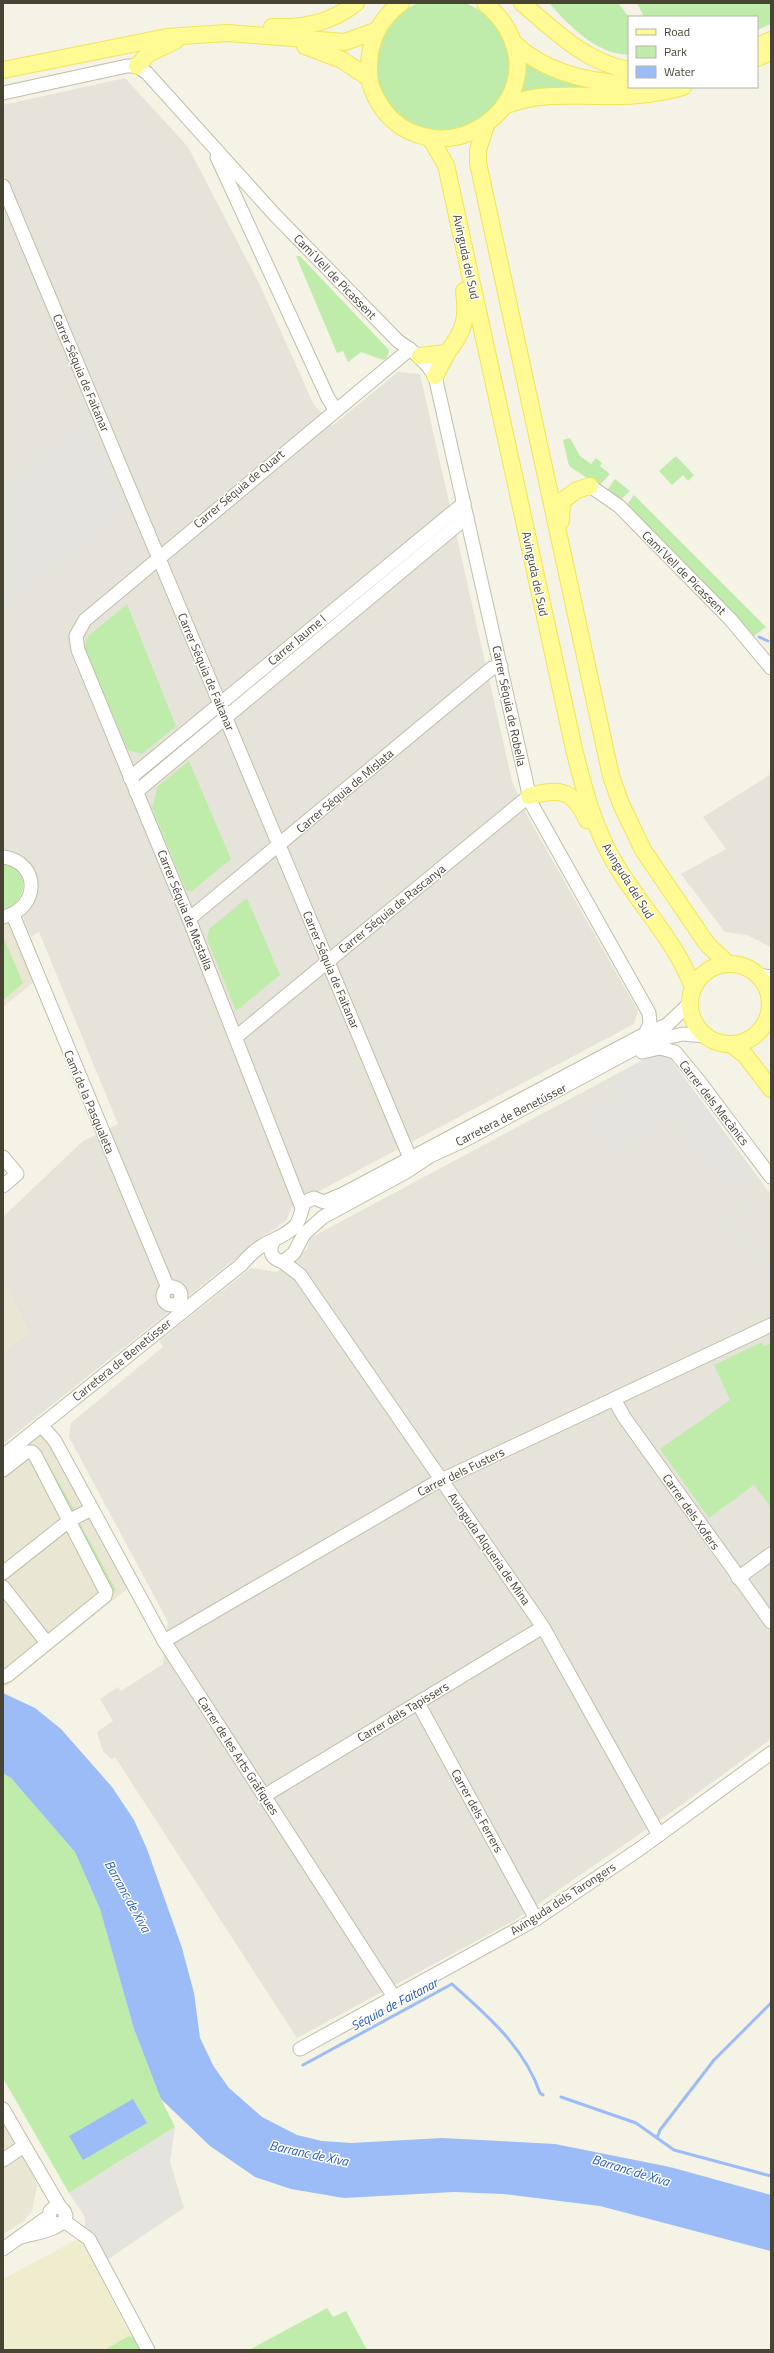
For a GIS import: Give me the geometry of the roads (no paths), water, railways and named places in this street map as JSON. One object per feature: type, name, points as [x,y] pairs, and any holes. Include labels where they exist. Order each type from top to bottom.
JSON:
[{"type":"main road","points":[[227,33],[246,27],[308,26],[340,16],[356,3]]},
{"type":"main road","points":[[401,3],[388,13],[375,31],[368,54],[369,78],[376,100],[390,118],[408,131],[430,138],[450,139],[462,136],[486,125],[504,106],[515,83],[517,63],[514,43],[503,20],[485,3]]},
{"type":"main road","points":[[522,3],[562,37],[582,51],[603,62],[628,70]]},
{"type":"main road","points":[[3,70],[121,45],[189,35],[227,33],[345,42],[375,31]]},
{"type":"main road","points":[[137,66],[148,54],[189,35]]},
{"type":"main road","points":[[279,38],[316,49],[335,57],[369,78]]},
{"type":"main road","points":[[758,46],[771,40]]},
{"type":"main road","points":[[514,43],[538,62],[596,81],[628,84]]},
{"type":"main road","points":[[758,58],[771,52]]},
{"type":"main road","points":[[504,106],[520,99],[545,95],[634,96],[678,88]]},
{"type":"main road","points":[[486,125],[478,150],[478,163],[603,744],[621,804],[640,845],[707,944],[728,964]]},
{"type":"main road","name":"Avinguda del Sud","points":[[430,138],[446,165],[574,749],[592,816],[606,847],[641,904],[681,962],[691,996]]},
{"type":"main road","points":[[435,376],[447,353],[463,328],[467,311],[454,231],[454,200]]},
{"type":"main road","points":[[415,352],[447,353]]},
{"type":"main road","points":[[558,536],[562,502],[577,490],[590,486]]},
{"type":"main road","points":[[529,796],[558,791],[574,798],[581,808],[593,833],[606,847]]},
{"type":"main road","points":[[728,964],[739,965],[765,976],[770,1015],[762,1029],[754,1037],[743,1043],[732,1045],[722,1044],[705,1036],[696,1027],[691,1016],[691,996],[707,971],[728,964]]},
{"type":"main road","points":[[732,1045],[745,1055],[771,1089]]},
{"type":"street","points":[[3,93],[127,66],[137,66]]},
{"type":"street","name":"Camí Vell de Picassent","points":[[137,66],[147,73],[255,193],[398,341],[415,352]]},
{"type":"street","name":"Camí Vell de Picassent","points":[[211,145],[328,398],[335,409]]},
{"type":"street","name":"Carrer Séquia de Faitanar","points":[[3,186],[410,1158]]},
{"type":"street","points":[[238,203],[255,193]]},
{"type":"street","name":"Carrer Séquia de Quart","points":[[76,636],[85,620],[158,557],[335,409],[415,352]]},
{"type":"street","name":"Carrer Séquia de Robella","points":[[415,352],[435,376],[531,803],[641,999],[650,1018],[650,1024],[645,1034]]},
{"type":"street","name":"Camí Vell de Picassent","points":[[590,486],[619,506],[731,620],[771,668]]},
{"type":"street","name":"Carrer Jaume I","points":[[130,778],[464,502]]},
{"type":"street","name":"Carrer Jaume I","points":[[136,792],[467,517]]},
{"type":"street","name":"Carrer Séquia de Mestalla","points":[[76,636],[78,650],[189,919],[294,1184],[294,1192],[302,1208]]},
{"type":"street","name":"Carrer Séquia de Mislata","points":[[189,919],[492,668],[501,666]]},
{"type":"street","name":"Carrer Séquia de Rascanya","points":[[236,1037],[529,796]]},
{"type":"street","points":[[3,857],[14,859],[22,865],[31,882],[31,892],[28,902],[8,916]]},
{"type":"street","name":"Camí de la Pasqualeta","points":[[8,916],[168,1288],[163,1294],[164,1300],[169,1304],[180,1307]]},
{"type":"street","name":"Carretera de Benetússer","points":[[3,1456],[46,1422],[180,1307],[241,1265],[262,1246],[273,1242],[296,1226],[305,1202],[343,1194],[645,1034],[667,1025],[691,996]]},
{"type":"street","name":"Carretera de Benetússer","points":[[241,1265],[258,1259],[278,1260],[294,1253],[304,1234],[323,1217],[406,1172],[424,1159],[465,1140],[648,1042],[668,1036],[683,1034],[705,1036]]},
{"type":"street","name":"Carrer dels Mecànics","points":[[624,1056],[653,1048],[665,1048],[675,1052],[771,1177]]},
{"type":"street","points":[[3,1157],[16,1172],[16,1175],[3,1186]]},
{"type":"street","points":[[294,1184],[319,1200],[326,1211],[323,1217]]},
{"type":"street","points":[[273,1242],[270,1247],[278,1260]]},
{"type":"street","name":"Avinguda Alqueria de Mina","points":[[294,1253],[300,1275],[543,1627],[659,1835]]},
{"type":"street","name":"Avinguda Alqueria de Mina","points":[[278,1260],[300,1275]]},
{"type":"street","name":"Carrer dels Fusters","points":[[164,1641],[441,1480],[771,1325]]},
{"type":"street","name":"Carrer dels Xofers","points":[[614,1399],[624,1417],[771,1622]]},
{"type":"street","name":"Carrer de les Arts Gràfiques","points":[[46,1422],[164,1641],[394,1998]]},
{"type":"street","points":[[3,1470],[26,1452],[32,1452],[70,1520],[106,1592],[105,1596],[6,1676]]},
{"type":"street","points":[[3,1573],[70,1520],[92,1509]]},
{"type":"street","points":[[738,1578],[771,1554]]},
{"type":"street","points":[[3,1587],[47,1643]]},
{"type":"street","name":"Carrer dels Tapissers","points":[[264,1796],[543,1627]]},
{"type":"street","name":"Carrer dels Ferrers","points":[[418,1703],[536,1919]]},
{"type":"street","name":"Avinguda dels Tarongers","points":[[300,2049],[536,1919],[659,1835],[771,1753]]},
{"type":"street","points":[[3,2109],[60,2207],[66,2213],[62,2222],[22,2237]]},
{"type":"street","points":[[3,2160],[24,2146]]},
{"type":"street","points":[[3,2249],[22,2237],[49,2216],[52,2209],[60,2207]]},
{"type":"street","points":[[49,2216],[52,2222],[62,2222],[89,2239],[148,2350]]},
{"type":"water","name":"Barranc de Xiva","points":[[3,1693],[35,1708],[61,1729],[112,1787],[134,1820],[147,1849],[182,1948],[194,1993],[200,2038],[214,2067],[229,2088],[262,2117],[297,2135],[322,2141],[351,2143],[442,2138],[555,2144],[670,2167],[771,2195],[771,2251],[600,2206],[503,2194],[454,2192],[344,2198],[291,2189],[255,2177],[210,2146],[161,2099],[134,2029],[100,1909],[75,1852],[11,1778],[3,1773]]},
{"type":"water","points":[[133,2099],[147,2123],[83,2160],[69,2136]]},
{"type":"waterway","points":[[759,637],[768,641]]},
{"type":"waterway","name":"Séquia de Faitanar","points":[[303,2065],[452,1984],[504,2033],[525,2061],[540,2093],[543,2095]]},
{"type":"waterway","points":[[657,2138],[660,2130],[714,2060],[771,2003]]},
{"type":"waterway","name":"Séquia de Faitanar","points":[[561,2097],[636,2123],[674,2150],[771,2176]]}]
